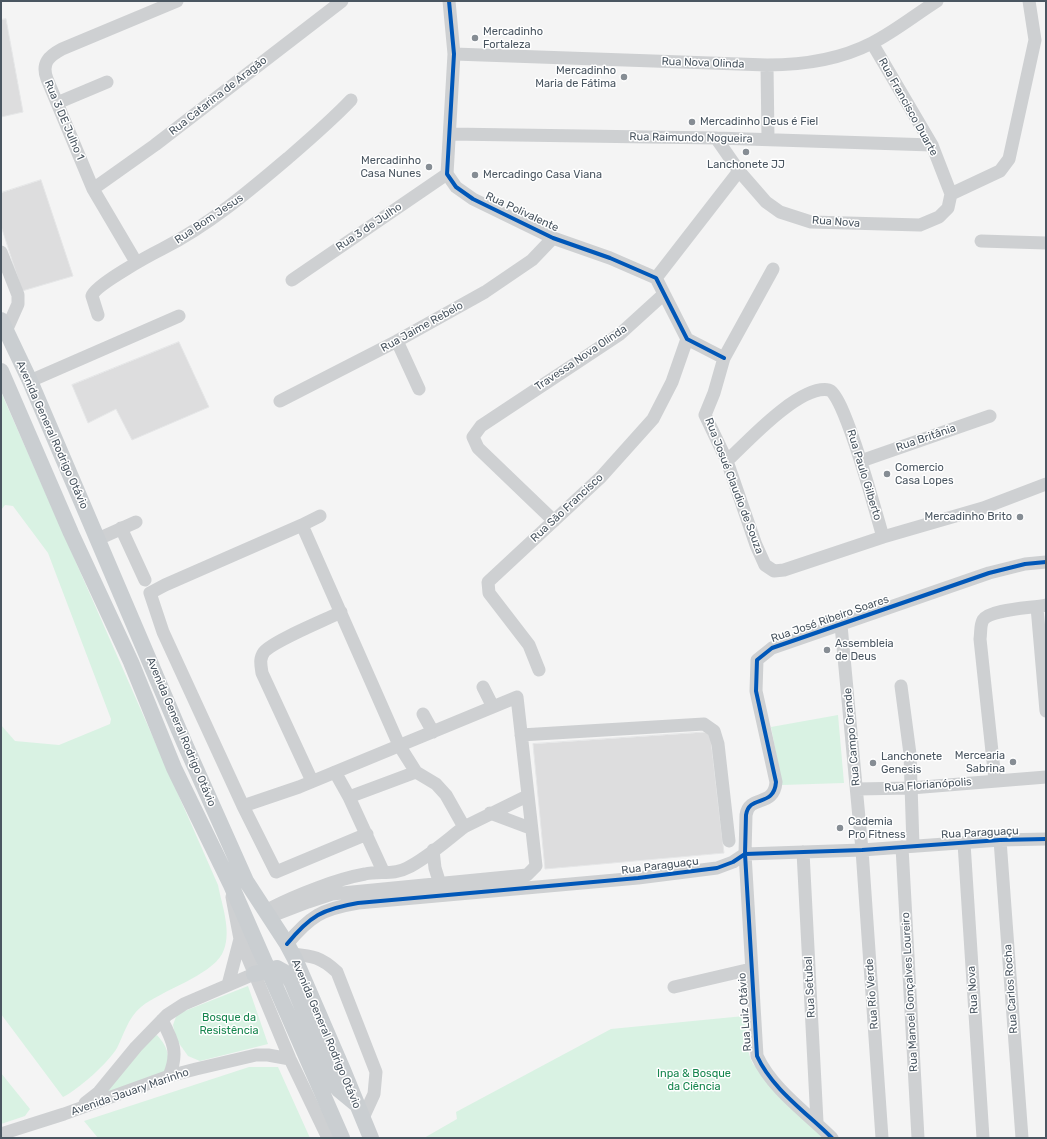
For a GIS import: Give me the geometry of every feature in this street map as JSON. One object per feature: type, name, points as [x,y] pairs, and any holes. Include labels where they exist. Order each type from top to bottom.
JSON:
[{"type":"main road","name":"Avenida General Rodrigo Otávio","points":[[4,326],[30,381],[184,742],[246,881],[290,949],[371,1138]]},
{"type":"main road","name":"Avenida General Rodrigo Otávio","points":[[1,371],[71,533],[131,662],[174,768],[231,885],[261,972],[342,1138]]},
{"type":"main road","points":[[261,972],[277,968],[286,973],[302,1006],[332,1079],[338,1089],[360,1111]]},
{"type":"street","name":"Rua 3 DE Julho 1","points":[[136,262],[93,189],[44,72],[45,64],[52,55],[177,1]]},
{"type":"street","name":"Rua Catarina de Aragão","points":[[93,189],[155,145],[342,1]]},
{"type":"street","points":[[447,174],[454,54],[449,1]]},
{"type":"street","name":"Rua Nova Olinda","points":[[454,54],[767,65],[807,63],[839,57],[872,43],[937,1]]},
{"type":"street","points":[[951,194],[1000,171],[1009,158],[1035,40],[1029,1]]},
{"type":"street","name":"Rua Francisco Duarte","points":[[872,43],[932,145],[951,194]]},
{"type":"street","points":[[767,65],[768,139]]},
{"type":"street","points":[[57,103],[107,82]]},
{"type":"street","name":"Rua Bom Jesus","points":[[98,315],[92,296],[93,293],[136,262],[176,241],[236,203],[334,119],[351,100]]},
{"type":"street","name":"Rua Raimundo Nogueira","points":[[450,134],[768,139],[932,145]]},
{"type":"street","name":"Rua Nova","points":[[716,138],[739,171],[766,202],[780,212],[810,222],[920,225],[939,217],[948,208],[951,194]]},
{"type":"street","points":[[724,358],[687,339],[656,278],[739,171]]},
{"type":"street","name":"Rua Polivalente","points":[[447,174],[456,187],[473,199],[553,238],[610,258],[656,278]]},
{"type":"street","name":"Rua 3 de Julho","points":[[292,280],[447,174]]},
{"type":"street","name":"Rua Jaime Rebelo","points":[[280,401],[398,341],[509,276],[532,260],[553,238]]},
{"type":"street","points":[[981,241],[1046,243]]},
{"type":"street","points":[[1,252],[18,295],[14,313],[4,326]]},
{"type":"street","name":"Rua Josué Claudio de Souza","points":[[773,269],[724,358],[706,415],[727,461],[756,545],[769,568],[774,571],[784,570],[883,537],[983,508],[1046,484]]},
{"type":"street","name":"Travessa Nova Olinda","points":[[554,521],[500,470],[474,442],[473,437],[475,432],[494,417],[620,334],[664,294]]},
{"type":"street","points":[[30,381],[179,316]]},
{"type":"street","name":"Rua São Francisco","points":[[539,670],[529,646],[491,596],[487,584],[516,555],[601,477],[653,419],[672,382],[687,339]]},
{"type":"street","points":[[398,341],[419,389]]},
{"type":"street","name":"Rua Paulo Gilberto","points":[[727,461],[789,404],[807,394],[817,391],[830,390],[835,393],[844,413],[861,461],[883,537]]},
{"type":"street","name":"Rua Britânia","points":[[861,461],[990,416]]},
{"type":"street","points":[[320,516],[165,584],[150,593],[163,632],[243,806],[276,872],[367,834]]},
{"type":"street","points":[[98,539],[136,522]]},
{"type":"street","points":[[302,525],[399,745],[416,772],[436,784],[446,795],[464,827]]},
{"type":"street","points":[[121,528],[145,580]]},
{"type":"street","name":"Rua José Ribeiro Soares","points":[[745,854],[747,810],[753,803],[770,798],[774,793],[776,782],[756,691],[757,660],[772,648],[989,572],[1025,564],[1046,562]]},
{"type":"street","points":[[995,780],[980,639],[982,621],[987,616],[996,612],[1042,606],[1046,711]]},
{"type":"street","points":[[312,781],[262,673],[260,660],[265,652],[275,644],[341,612]]},
{"type":"street","name":"Rua Campo Grande","points":[[841,625],[862,850]]},
{"type":"street","name":"Rua Manoel Gonçalves Loureiro","points":[[901,686],[910,754],[911,788],[907,846],[918,1138]]},
{"type":"street","points":[[483,687],[493,707]]},
{"type":"street","points":[[243,806],[335,772],[517,697],[530,828],[536,866],[527,875],[324,896],[267,914]]},
{"type":"street","points":[[423,714],[433,732]]},
{"type":"street","points":[[521,735],[704,724],[714,731],[718,744],[729,841]]},
{"type":"street","points":[[335,772],[367,834],[383,871]]},
{"type":"street","points":[[349,797],[416,772]]},
{"type":"street","name":"Rua Florianópolis","points":[[857,789],[911,788],[1046,777]]},
{"type":"street","points":[[267,914],[289,898],[364,874],[383,871],[393,872],[407,869],[464,827],[527,796]]},
{"type":"street","points":[[490,813],[530,828]]},
{"type":"street","name":"Rua Paraguaçu","points":[[290,949],[310,919],[339,906],[638,878],[717,868],[733,862],[745,854],[862,850],[1000,840],[1046,840]]},
{"type":"street","name":"Rua Carlos Rocha","points":[[1000,840],[1022,1138]]},
{"type":"street","name":"Rua Nova","points":[[964,843],[983,1138]]},
{"type":"street","points":[[433,850],[435,868],[440,884]]},
{"type":"street","name":"Rua Río Verde","points":[[862,850],[882,1138]]},
{"type":"street","name":"Rua Setubal","points":[[803,852],[816,1122]]},
{"type":"street","name":"Rua Luiz Otávio","points":[[745,854],[757,1056],[763,1068],[781,1088],[832,1138]]},
{"type":"street","name":"Avenida General Rodrigo Otávio","points":[[231,885],[240,939],[261,972],[290,1059],[328,1138]]},
{"type":"street","points":[[228,985],[240,939]]},
{"type":"street","points":[[290,949],[326,961],[337,972],[376,1072],[374,1094],[360,1111]]},
{"type":"street","points":[[674,987],[751,969]]},
{"type":"street","name":"Avenida Jauary Marinho","points":[[64,1114],[87,1102],[99,1092],[136,1047],[162,1020],[184,1004],[261,972]]},
{"type":"street","points":[[162,1020],[171,1037],[175,1050],[169,1076]]},
{"type":"street","points":[[175,1050],[196,1069]]},
{"type":"street","name":"Avenida Jauary Marinho","points":[[1,1134],[64,1114],[169,1076],[256,1055],[268,1055],[290,1059]]},
{"type":"green space","points":[[1,392],[218,885],[227,929],[225,946],[222,954],[216,962],[197,976],[141,1007],[133,1016],[117,1048],[107,1061],[85,1082],[63,1097],[1,1014],[1,725],[15,741],[59,745],[110,724],[111,719],[48,553],[13,506],[5,505],[1,510]]},
{"type":"green space","points":[[838,715],[844,783],[782,785],[771,727]]},
{"type":"green space","name":"Bosque da Resistência","points":[[248,986],[268,1044],[200,1061],[188,1056],[176,1039],[173,1025],[177,1014]]},
{"type":"green space","name":"Inpa & Bosque da Ciência","points":[[744,1016],[750,1059],[753,1064],[823,1138],[424,1138],[457,1119],[456,1112],[611,1029]]},
{"type":"green space","points":[[157,1035],[167,1050],[168,1055],[168,1065],[163,1076],[107,1093],[105,1090],[150,1038]]},
{"type":"green space","points":[[249,1067],[278,1067],[310,1138],[98,1138],[84,1121]]},
{"type":"green space","points":[[1,1073],[30,1109],[25,1116],[1,1124]]},
{"type":"building","points":[[6,19],[23,112],[1,117],[1,20]]},
{"type":"building","points":[[41,180],[73,276],[22,291],[1,226],[1,193]]},
{"type":"building","points":[[179,342],[209,407],[132,440],[116,409],[88,423],[72,385]]},
{"type":"building","points":[[710,732],[724,853],[545,869],[533,744]]},
{"type":"cycle path","points":[[449,1],[454,54],[447,174],[456,187],[473,199],[553,238],[610,258],[656,278],[687,339],[724,358]]},
{"type":"cycle path","points":[[832,1138],[781,1090],[764,1068],[757,1056],[745,854],[746,815],[748,809],[752,805],[771,795],[776,782],[756,691],[757,660],[772,648],[989,573],[1025,564],[1046,562]]},
{"type":"cycle path","points":[[287,944],[295,934],[310,920],[318,915],[335,908],[358,903],[638,878],[717,868],[733,862],[745,854],[862,850],[1000,840],[1046,839]]},
{"type":"place","name":"Mercadinho Fortaleza","points":[[475,38]]},
{"type":"place","name":"Mercadinho Maria de Fátima","points":[[624,77]]},
{"type":"place","name":"Mercadinho Deus é Fiel","points":[[692,122]]},
{"type":"place","name":"Lanchonete JJ","points":[[746,152]]},
{"type":"place","name":"Mercadinho Casa Nunes","points":[[429,167]]},
{"type":"place","name":"Mercadingo Casa Viana","points":[[475,175]]},
{"type":"place","name":"Comercio Casa Lopes","points":[[887,474]]},
{"type":"place","name":"Mercadinho Brito","points":[[1020,517]]},
{"type":"place","name":"Assembleia de Deus","points":[[827,650]]},
{"type":"place","name":"Mercearia Sabrina","points":[[1013,762]]},
{"type":"place","name":"Lanchonete Genesis","points":[[873,763]]},
{"type":"place","name":"Cademia Pro Fitness","points":[[840,828]]}]
